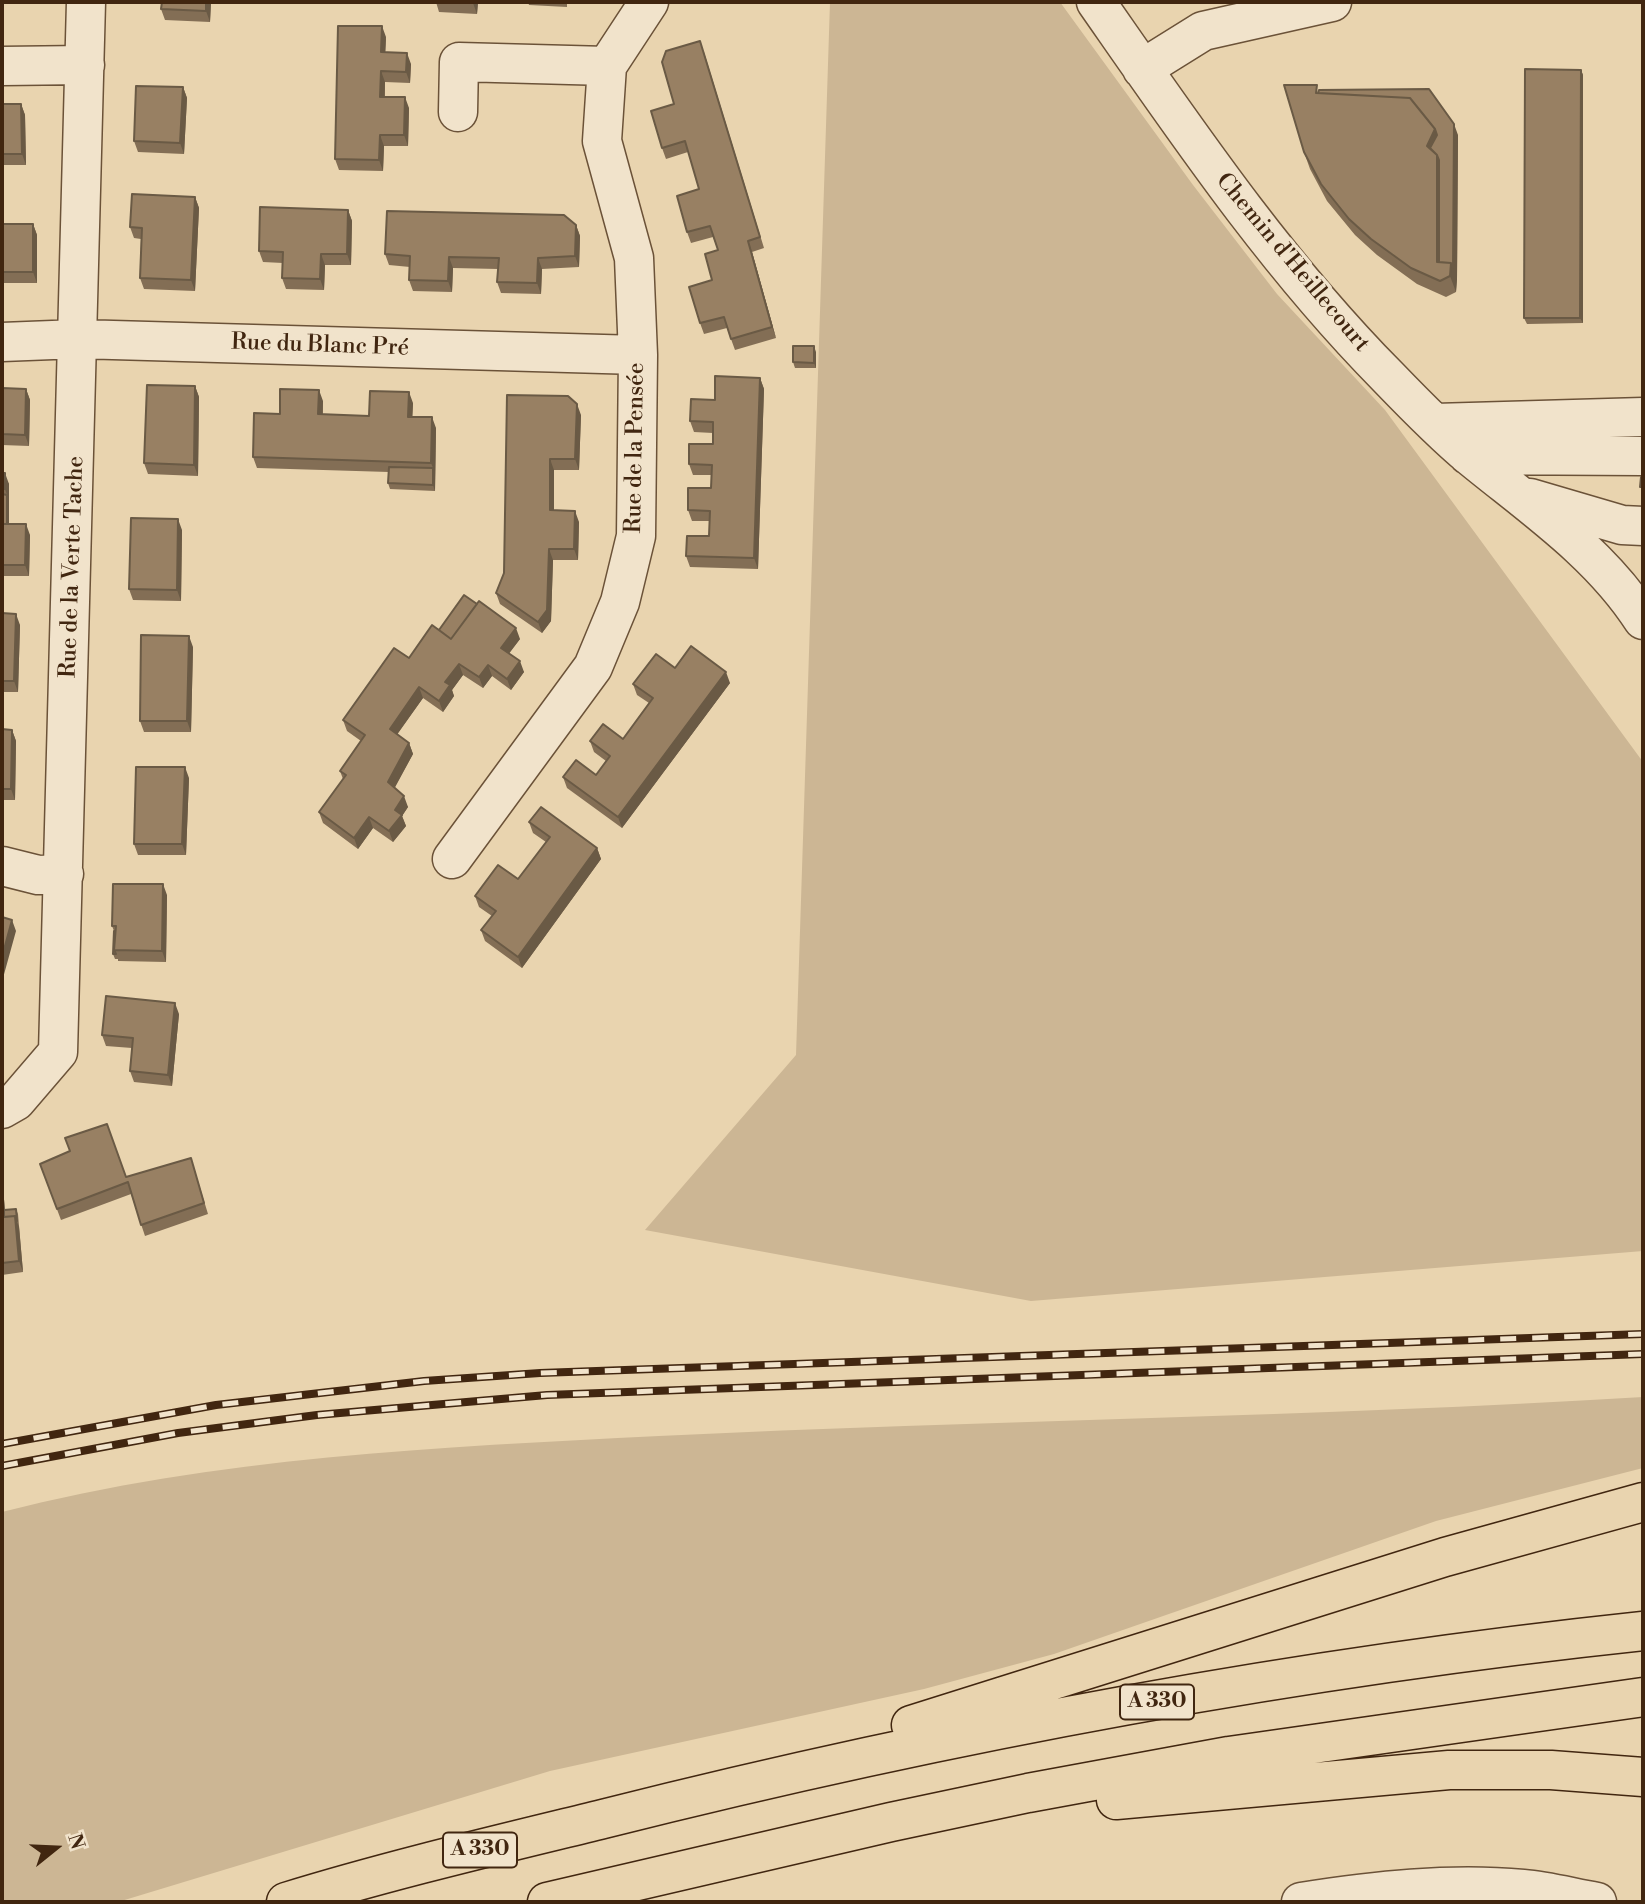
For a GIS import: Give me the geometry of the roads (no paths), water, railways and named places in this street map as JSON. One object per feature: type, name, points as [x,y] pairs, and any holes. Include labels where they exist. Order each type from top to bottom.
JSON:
[{"type":"highway","points":[[676,1800],[1445,1558],[1643,1502]]},
{"type":"highway","name":"A 330","points":[[286,1902],[353,1882],[676,1800],[997,1729],[1409,1661],[1643,1631]]},
{"type":"highway","points":[[548,1902],[891,1822],[1229,1756],[1643,1697]]},
{"type":"highway","points":[[891,1822],[1449,1770],[1550,1770],[1643,1777]]},
{"type":"street","name":"Rue de la Verte Tache","points":[[2,1109],[16,1101],[58,1052],[86,2]]},
{"type":"street","name":"Rue de la Pensée","points":[[452,859],[593,667],[620,601],[635,536],[638,355],[634,258],[602,141],[607,66],[649,2]]},
{"type":"street","name":"Chemin d'Heillecourt","points":[[1096,2],[1142,69],[1279,253],[1387,376],[1468,455],[1601,566],[1626,592],[1643,620]]},
{"type":"street","points":[[1142,69],[1203,31],[1332,2]]},
{"type":"street","points":[[458,112],[459,62],[607,66]]},
{"type":"street","points":[[2,66],[85,65]]},
{"type":"street","name":"Rue du Blanc Pré","points":[[2,342],[78,339],[638,355]]},
{"type":"street","points":[[1435,423],[1643,417]]},
{"type":"street","points":[[1468,455],[1643,456]]},
{"type":"street","name":"Chemin d'Heillecourt","points":[[1519,495],[1622,525],[1643,526]]},
{"type":"street","points":[[2,866],[38,875],[64,874]]},
{"type":"street","points":[[1301,1902],[1398,1890],[1455,1888],[1523,1889],[1597,1902]]},
{"type":"railway","points":[[2,1444],[216,1405],[424,1381],[540,1373],[1643,1334]]},
{"type":"railway","points":[[2,1466],[178,1433],[317,1415],[547,1395],[1643,1354]]}]
